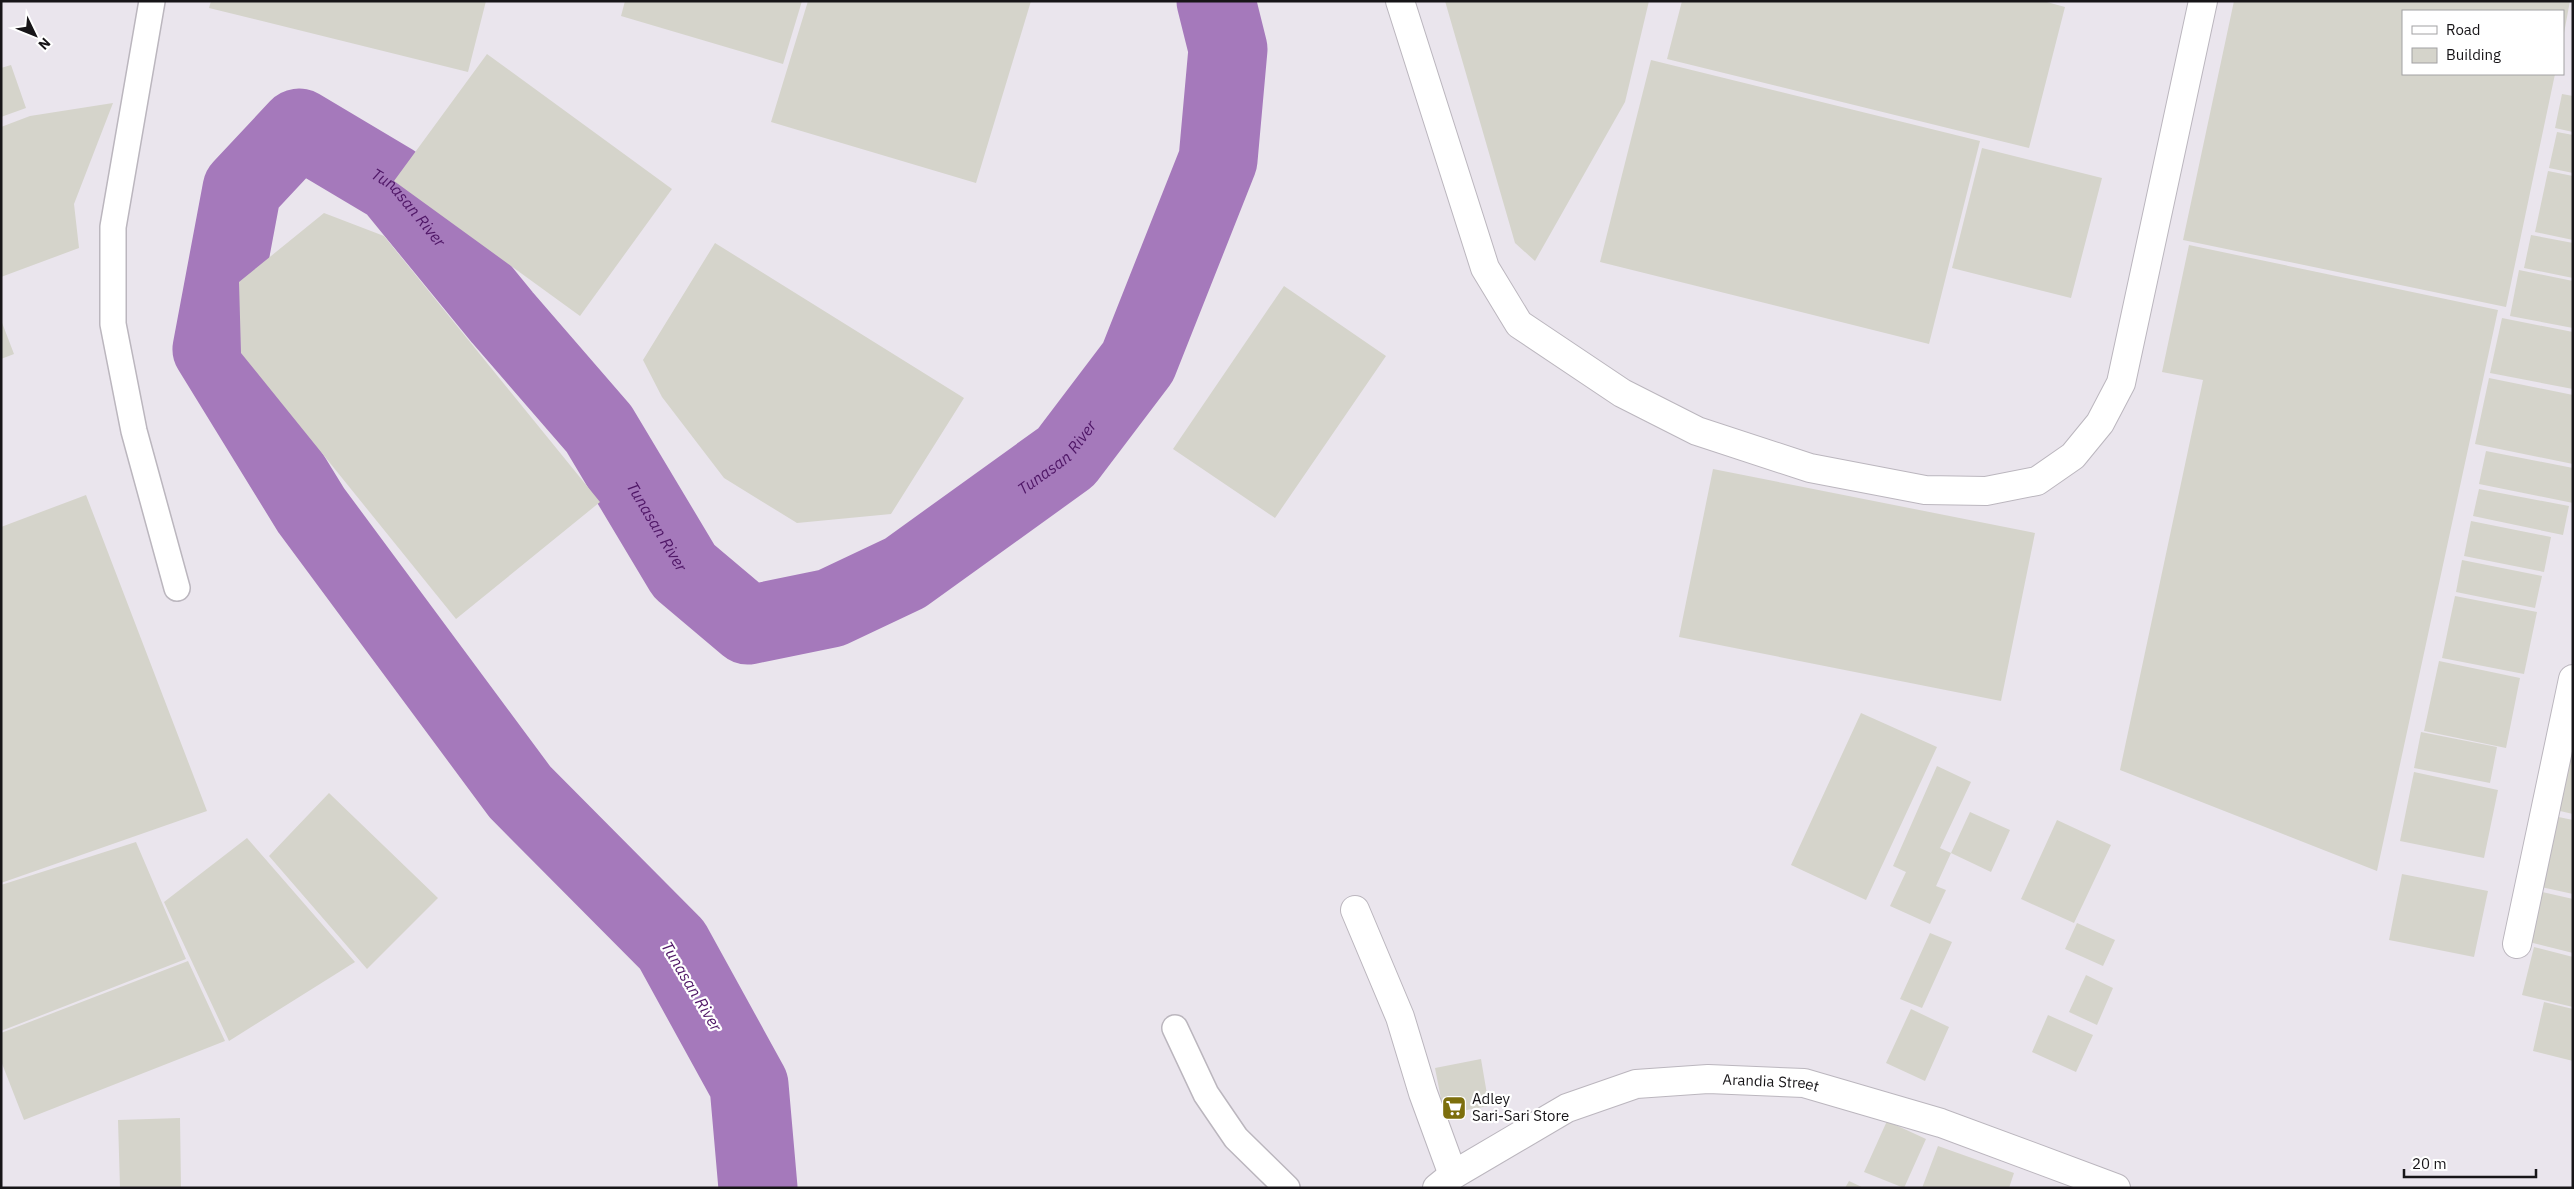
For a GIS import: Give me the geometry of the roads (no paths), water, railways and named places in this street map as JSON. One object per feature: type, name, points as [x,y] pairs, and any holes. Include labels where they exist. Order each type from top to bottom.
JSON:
[{"type":"street","points":[[1400,1],[1485,268],[1519,324],[1622,393],[1697,431],[1810,468],[1925,490],[1986,491],[2037,481],[2073,456],[2100,423],[2121,383],[2203,1]]},
{"type":"street","points":[[2517,944],[2573,679]]},
{"type":"street","points":[[1355,910],[1400,1017],[1423,1093],[1445,1181]]},
{"type":"street","name":"Arandia Street","points":[[1445,1181],[1567,1108],[1636,1084],[1708,1079],[1804,1083],[1941,1123],[2116,1188]]},
{"type":"lane","points":[[152,1],[113,227],[113,324],[134,431],[177,588]]},
{"type":"lane","points":[[1175,1028],[1206,1094],[1236,1138],[1287,1188]]},
{"type":"waterway","name":"Tunasan River","points":[[758,1188],[749,1085],[672,945],[520,792],[311,510],[212,349],[242,189],[299,128],[393,184],[502,317],[599,429],[684,571],[748,625],[831,608],[905,573],[1066,457],[1138,362],[1218,160],[1228,49],[1216,1]]},
{"type":"place","name":"Adley Sari-Sari Store","points":[[1454,1108]]}]
